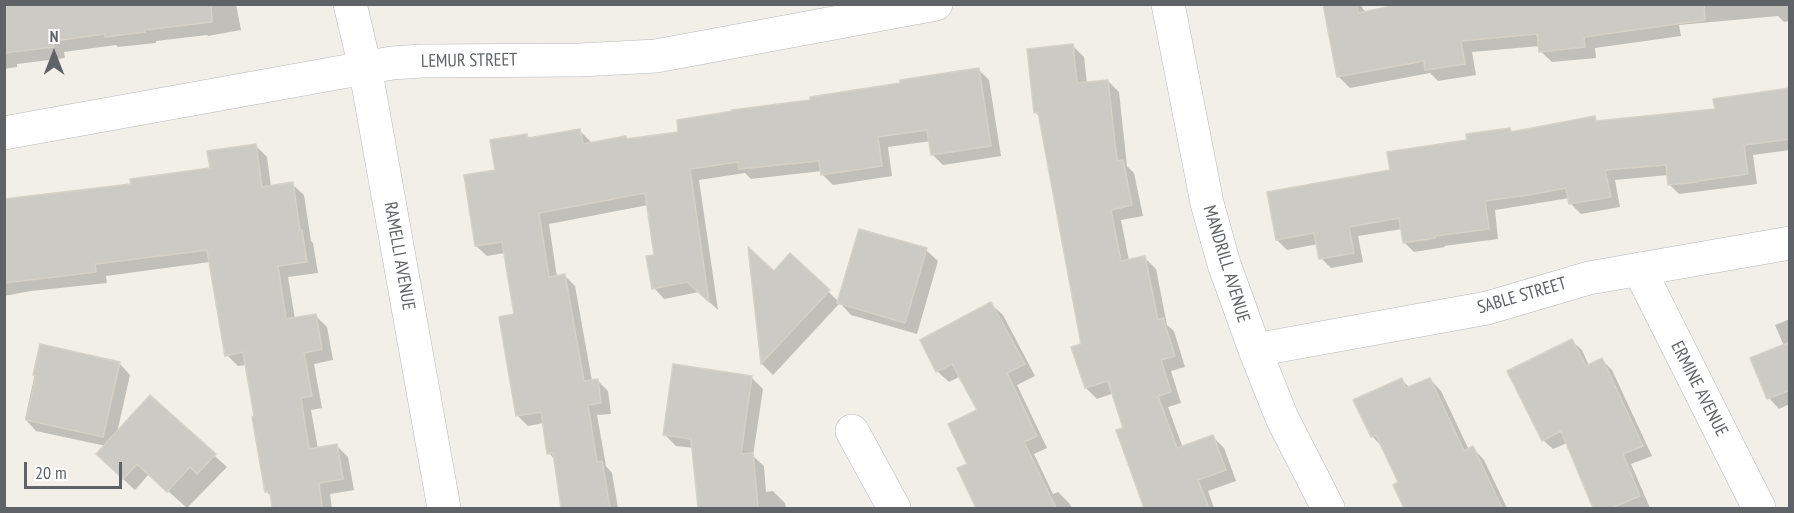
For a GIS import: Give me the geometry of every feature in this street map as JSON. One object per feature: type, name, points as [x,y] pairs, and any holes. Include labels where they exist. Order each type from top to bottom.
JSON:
[{"type":"street","name":"RAMELLI AVENUE","points":[[350,4],[365,67],[444,508]]},
{"type":"street","name":"LEMUR STREET","points":[[4,133],[365,67],[422,61],[580,60],[656,56],[832,14],[936,4]]},
{"type":"street","name":"MANDRILL AVENUE","points":[[1168,4],[1213,228],[1255,350],[1282,418],[1328,508]]},
{"type":"street","name":"SABLE STREET","points":[[1255,350],[1487,308],[1567,283],[1790,243]]},
{"type":"street","name":"ERMINE AVENUE","points":[[1639,269],[1759,508]]},
{"type":"street","points":[[852,431],[894,508]]},
{"type":"building","points":[[4,4],[211,4],[212,22],[105,37],[105,34],[54,41],[54,47],[4,53]]},
{"type":"building","points":[[1323,4],[1356,4],[1358,13],[1401,4],[1704,4],[1705,20],[1584,37],[1585,47],[1539,52],[1537,34],[1461,41],[1465,64],[1425,70],[1424,61],[1337,77]]},
{"type":"building","points":[[1073,44],[1077,83],[1108,80],[1117,161],[1123,160],[1132,205],[1111,210],[1121,261],[1145,256],[1158,320],[1163,318],[1175,356],[1161,360],[1171,392],[1158,396],[1177,448],[1213,435],[1226,470],[1198,480],[1209,508],[1144,508],[1116,430],[1123,428],[1108,381],[1085,388],[1071,347],[1081,344],[1038,112],[1034,113],[1027,49]]},
{"type":"building","points":[[979,68],[991,146],[931,155],[927,130],[878,137],[882,166],[821,175],[819,161],[739,169],[738,162],[690,169],[709,302],[687,282],[652,289],[646,256],[654,255],[645,193],[539,213],[549,277],[565,274],[584,381],[598,379],[601,403],[588,405],[597,462],[602,461],[610,508],[561,508],[553,453],[547,454],[541,412],[516,416],[499,317],[514,314],[502,242],[475,246],[464,175],[495,170],[490,140],[527,134],[528,138],[580,129],[583,144],[626,136],[626,139],[678,132],[677,120],[810,100],[810,97]]},
{"type":"building","points":[[1790,88],[1790,139],[1744,145],[1748,174],[1668,185],[1666,165],[1605,170],[1611,197],[1569,204],[1566,188],[1485,201],[1489,229],[1403,243],[1399,218],[1349,227],[1354,253],[1319,259],[1314,233],[1276,240],[1267,192],[1390,170],[1387,152],[1467,140],[1466,134],[1510,128],[1511,132],[1595,116],[1596,121],[1715,109],[1713,99]]},
{"type":"building","points":[[256,144],[262,187],[293,182],[300,230],[302,230],[307,262],[278,266],[286,319],[316,314],[322,349],[304,353],[312,396],[301,398],[309,449],[337,444],[343,479],[319,483],[322,508],[272,508],[270,491],[265,492],[243,352],[225,356],[207,250],[95,264],[96,272],[4,283],[4,199],[131,184],[130,179],[210,168],[207,151]]},
{"type":"building","points":[[859,229],[927,248],[905,323],[837,303]]},
{"type":"building","points":[[748,247],[774,271],[790,253],[830,290],[761,364]]},
{"type":"building","points":[[991,302],[1025,364],[1007,373],[1037,436],[1024,442],[1056,508],[976,508],[957,468],[967,464],[948,424],[977,410],[952,364],[936,372],[920,340]]},
{"type":"building","points":[[1572,339],[1586,366],[1602,358],[1643,446],[1623,454],[1640,496],[1611,508],[1593,508],[1561,431],[1542,441],[1507,371]]},
{"type":"building","points":[[1790,342],[1790,390],[1767,399],[1750,358]]},
{"type":"building","points":[[40,344],[120,362],[103,437],[26,420],[36,376],[33,375]]},
{"type":"building","points":[[673,364],[752,376],[741,454],[753,453],[758,508],[698,508],[691,439],[663,435]]},
{"type":"building","points":[[1402,378],[1406,388],[1430,378],[1464,451],[1473,446],[1502,508],[1404,508],[1393,485],[1398,482],[1376,435],[1371,437],[1353,400]]},
{"type":"building","points":[[150,395],[216,454],[197,474],[190,467],[167,492],[137,464],[123,479],[96,454]]}]
